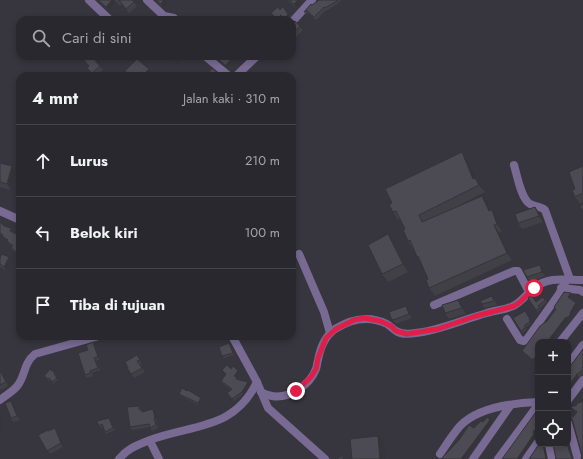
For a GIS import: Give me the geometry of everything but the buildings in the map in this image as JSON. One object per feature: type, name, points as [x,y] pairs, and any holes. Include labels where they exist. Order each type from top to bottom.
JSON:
[{"type":"street","points":[[89,0],[106,16]]},
{"type":"street","points":[[147,0],[164,16]]},
{"type":"street","points":[[296,18],[312,0]]},
{"type":"street","points":[[210,60],[224,72]]},
{"type":"street","points":[[242,72],[253,60]]},
{"type":"street","points":[[514,165],[524,199],[530,204],[542,207],[545,210],[568,279]]},
{"type":"street","points":[[0,211],[16,218]]},
{"type":"street","points":[[299,254],[324,312],[330,333]]},
{"type":"street","points":[[434,305],[514,271],[518,271],[520,273],[529,292]]},
{"type":"street","points":[[260,392],[273,396],[286,395],[296,391],[304,385],[316,369],[323,343],[330,333],[354,320],[364,318],[380,321],[391,326],[396,331],[407,334],[438,329],[476,316],[514,306],[544,281],[551,279],[583,280]]},
{"type":"street","points":[[507,319],[520,340],[524,341],[541,320],[568,279]]},
{"type":"street","points":[[561,288],[580,290],[583,292]]},
{"type":"street","points":[[562,339],[583,313]]},
{"type":"street","points":[[0,400],[17,387],[26,364],[36,354],[85,340]]},
{"type":"street","points":[[234,340],[257,382],[268,408],[326,459]]},
{"type":"street","points":[[571,361],[583,345]]},
{"type":"street","points":[[119,459],[130,449],[150,440],[210,424],[227,416],[242,405],[252,392],[257,382]]},
{"type":"street","points":[[571,397],[582,384]]},
{"type":"street","points":[[440,454],[460,426],[484,410],[520,403],[535,402]]},
{"type":"street","points":[[473,459],[510,406]]},
{"type":"street","points":[[498,459],[535,409]]},
{"type":"street","points":[[571,434],[578,459]]},
{"type":"street","points":[[150,440],[159,459]]},
{"type":"street","points":[[526,459],[535,446]]},
{"type":"street","points":[[549,447],[552,459]]},
{"type":"route","points":[[296,391],[304,385],[316,369],[323,343],[330,333],[354,320],[364,318],[380,321],[391,326],[396,331],[407,334],[438,329],[495,310],[514,306],[534,288]]}]
